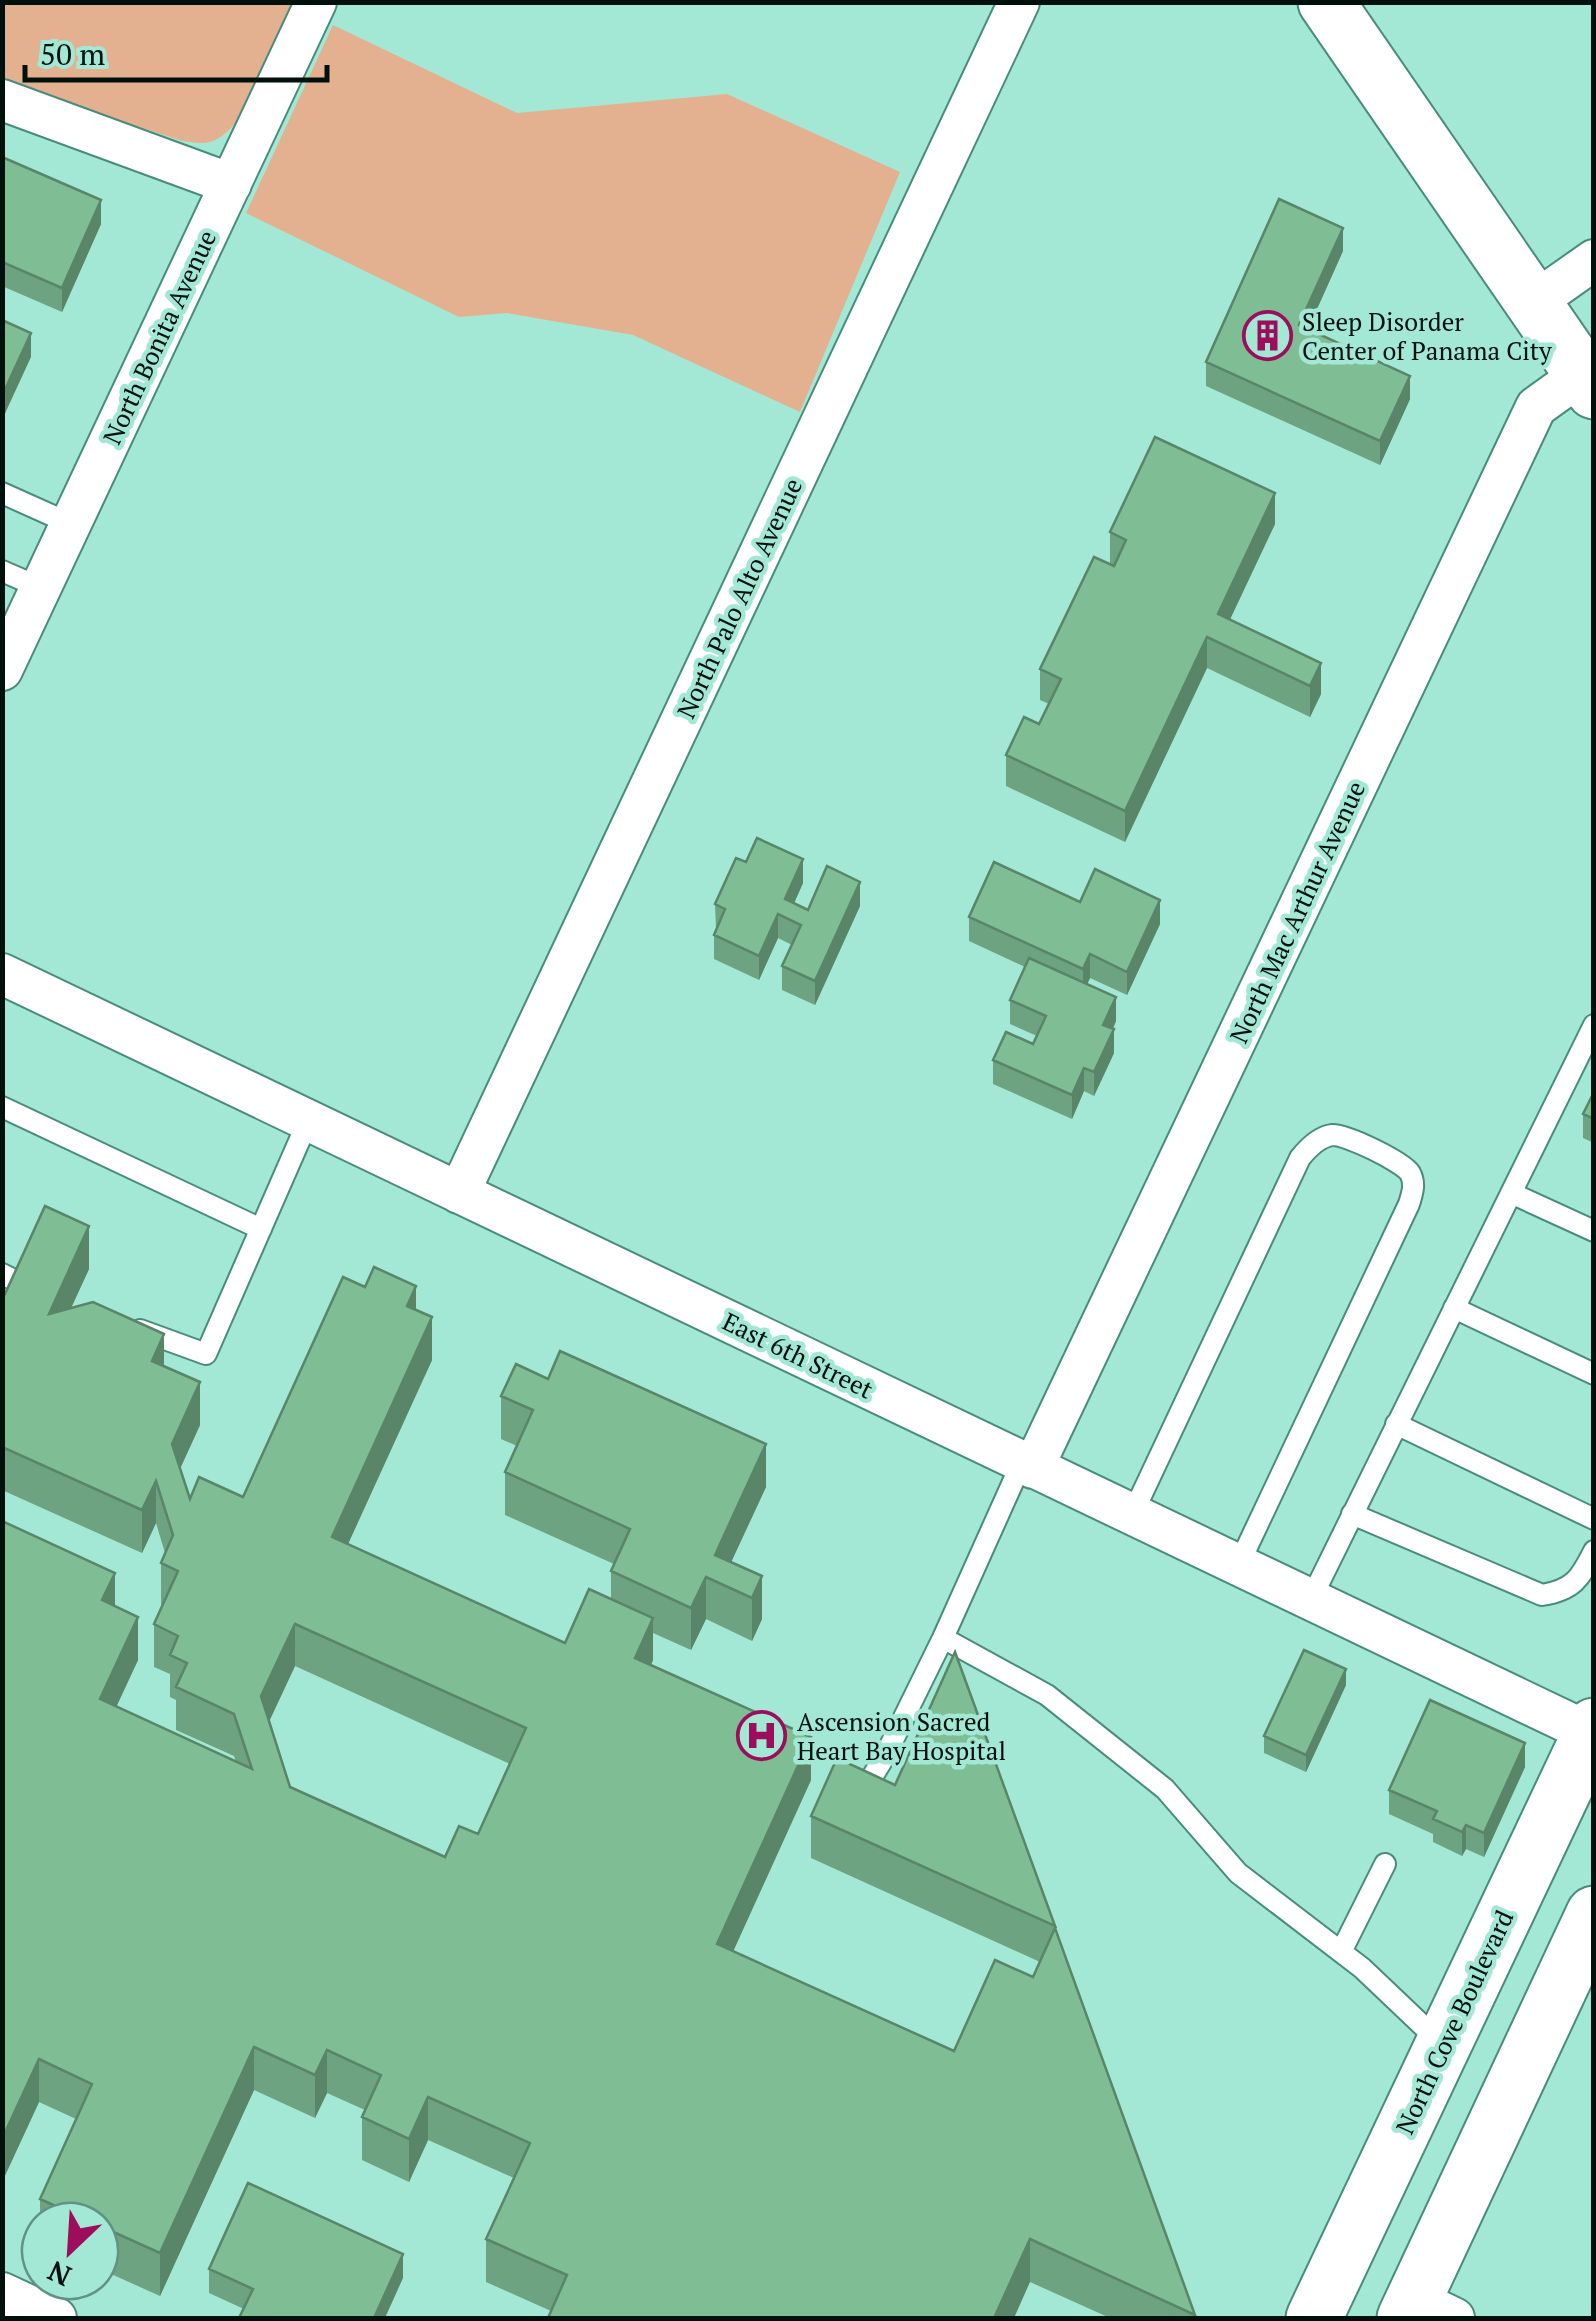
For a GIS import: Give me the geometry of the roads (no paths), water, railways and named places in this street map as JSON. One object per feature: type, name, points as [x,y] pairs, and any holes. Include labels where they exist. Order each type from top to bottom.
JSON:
[{"type":"main road","points":[[1326,2],[1588,383]]},
{"type":"main road","name":"North Cove Boulevard","points":[[1314,2318],[1592,1732]]},
{"type":"main road","points":[[1424,2312],[1594,1914]]},
{"type":"street","name":"North Bonita Avenue","points":[[2,670],[316,2]]},
{"type":"street","name":"North Palo Alto Avenue","points":[[459,1193],[1019,2]]},
{"type":"street","points":[[2,100],[231,184]]},
{"type":"street","points":[[1533,303],[1594,260]]},
{"type":"street","name":"North Mac Arthur Avenue","points":[[1028,1465],[1536,407],[1588,383]]},
{"type":"street","name":"East 6th Street","points":[[2,974],[1310,1601],[1592,1732]]},
{"type":"street","points":[[2,2294],[56,2318]]},
{"type":"lane","points":[[2,492],[72,524]]},
{"type":"lane","points":[[2,571],[41,588]]},
{"type":"lane","points":[[1310,1601],[1594,1026]]},
{"type":"lane","points":[[2,1107],[261,1229]]},
{"type":"lane","points":[[122,1324],[206,1354],[308,1120]]},
{"type":"lane","points":[[1132,1515],[1300,1158],[1328,1136],[1340,1136],[1390,1158],[1409,1170],[1414,1186],[1409,1204],[1238,1566]]},
{"type":"lane","points":[[1511,1193],[1594,1232]]},
{"type":"lane","points":[[2,1274],[28,1287]]},
{"type":"lane","points":[[1454,1308],[1594,1374]]},
{"type":"lane","points":[[1396,1424],[1594,1519]]},
{"type":"lane","name":"North Mac Arthur Avenue","points":[[854,1808],[894,1759],[943,1638],[1028,1465]]},
{"type":"lane","points":[[1352,1514],[1542,1594],[1564,1592],[1578,1582],[1594,1552]]},
{"type":"lane","points":[[943,1638],[1047,1695],[1166,1788],[1238,1873],[1341,1952],[1443,2045]]},
{"type":"lane","points":[[1341,1952],[1385,1864]]},
{"type":"place","name":"Sleep Disorder Center of Panama City","points":[[1267,335]]},
{"type":"place","name":"Ascension Sacred Heart Bay Hospital","points":[[762,1735]]}]
